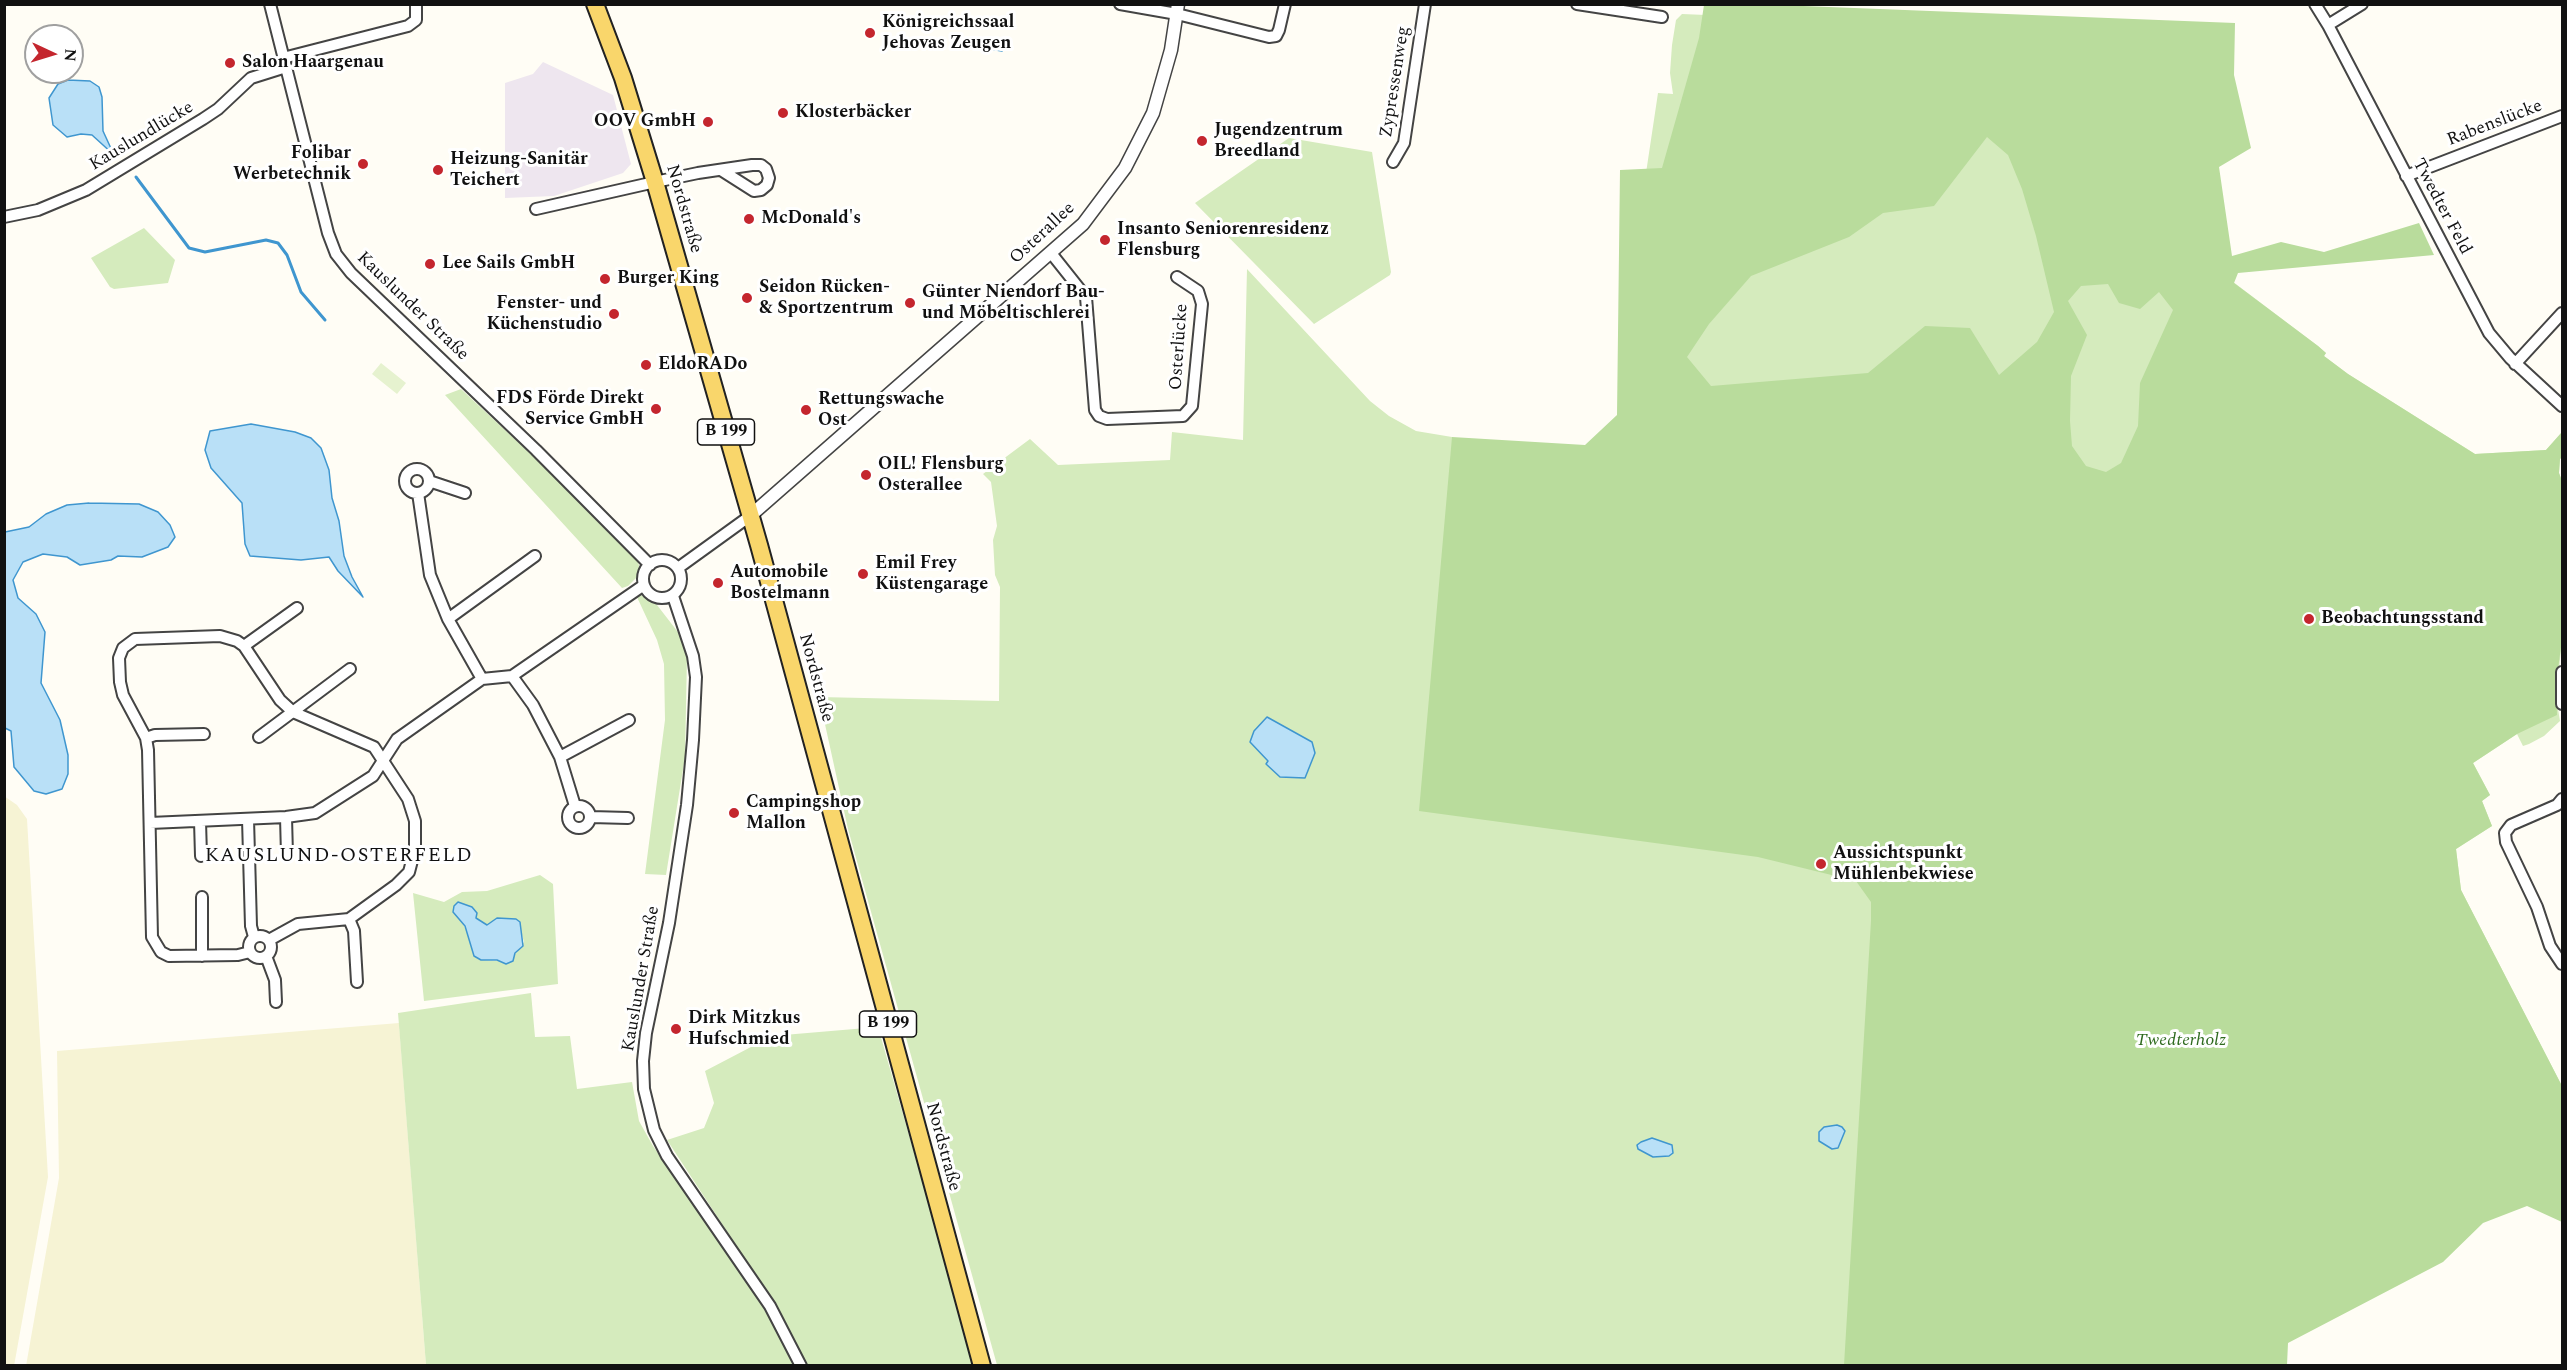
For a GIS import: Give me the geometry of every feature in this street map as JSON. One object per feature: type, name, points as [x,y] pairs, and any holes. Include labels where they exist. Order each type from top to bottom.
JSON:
[{"type":"main road","name":"Nordstraße","points":[[595,4],[623,78],[655,182],[750,516],[982,1365]]},
{"type":"street","name":"Kauslunder Straße","points":[[270,4],[328,233],[336,254],[351,273],[536,450],[650,565]]},
{"type":"street","name":"Kauslundlücke","points":[[4,217],[38,210],[86,190],[218,109],[250,78],[284,63],[408,26],[416,20],[416,4]]},
{"type":"street","points":[[1120,4],[1177,9],[1269,37],[1276,36],[1279,30],[1285,4]]},
{"type":"street","name":"Zypressenweg","points":[[1393,162],[1404,143],[1425,4]]},
{"type":"street","points":[[1577,4],[1662,16]]},
{"type":"street","name":"Twedter Feld","points":[[2315,4],[2489,333],[2516,364],[2562,406]]},
{"type":"street","points":[[2328,25],[2362,4]]},
{"type":"street","name":"Osterallee","points":[[678,568],[750,516],[1083,224],[1125,168],[1140,141],[1163,81],[1177,9]]},
{"type":"street","name":"Rabenslücke","points":[[2406,176],[2562,116]]},
{"type":"street","points":[[536,209],[720,170]]},
{"type":"street","name":"Osterlücke","points":[[1051,253],[1086,297],[1095,410],[1099,416],[1107,419],[1183,416],[1192,406],[1202,304],[1198,291],[1178,277]]},
{"type":"street","points":[[2516,364],[2562,313]]},
{"type":"street","points":[[429,481],[425,490],[418,493],[407,488],[405,481],[410,471],[423,470],[429,481],[465,493]]},
{"type":"street","points":[[418,493],[430,575],[448,619],[482,679]]},
{"type":"street","points":[[448,619],[535,556]]},
{"type":"street","points":[[662,560],[678,568],[682,581],[673,596],[661,599],[655,597],[644,585],[644,574],[650,565],[662,560]]},
{"type":"street","points":[[150,823],[286,817],[315,813],[373,776],[397,740],[482,679],[512,676],[644,585]]},
{"type":"street","name":"Kauslunder Straße","points":[[673,596],[688,636],[696,677],[693,740],[687,805],[671,913],[643,1061],[644,1089],[654,1130],[668,1156],[770,1306],[801,1365]]},
{"type":"street","points":[[244,646],[297,608]]},
{"type":"street","points":[[250,952],[238,955],[169,956],[161,952],[152,937],[146,738],[123,695],[120,682],[120,657],[123,648],[128,643],[145,637],[220,636],[237,641],[244,646],[280,700],[293,712],[374,747],[413,810],[416,833],[413,861],[409,872],[396,885],[349,919],[298,924],[269,940]]},
{"type":"street","points":[[259,737],[350,669]]},
{"type":"street","points":[[2562,672],[2562,704]]},
{"type":"street","points":[[512,676],[532,705],[560,757],[575,806]]},
{"type":"street","points":[[560,757],[629,720]]},
{"type":"street","points":[[146,738],[155,735],[204,734]]},
{"type":"street","points":[[2562,799],[2557,805],[2511,825],[2505,833],[2506,842],[2537,907],[2550,946],[2562,964]]},
{"type":"street","points":[[575,806],[586,808],[591,817]]},
{"type":"street","points":[[575,806],[568,814],[572,826],[583,828],[587,826],[591,817]]},
{"type":"street","points":[[286,817],[287,855]]},
{"type":"street","points":[[591,817],[628,818]]},
{"type":"street","points":[[249,819],[251,926],[254,937]]},
{"type":"street","points":[[200,821],[201,856]]},
{"type":"street","points":[[202,897],[202,956]]},
{"type":"street","points":[[349,919],[354,931],[357,982]]},
{"type":"street","points":[[260,935],[269,940],[270,951],[266,956],[255,957],[250,952],[249,945],[254,937],[260,935]]},
{"type":"street","points":[[266,956],[275,980],[276,1002]]},
{"type":"shaded area","points":[[543,62],[613,95],[631,164],[623,173],[554,196],[505,198],[505,83],[533,74]]},
{"type":"shaded area","points":[[4,796],[17,805],[27,819],[48,1177],[14,1366],[4,1365]]},
{"type":"shaded area","points":[[399,1023],[426,1365],[26,1366],[59,1178],[57,1051]]},
{"type":"green space","name":"Twedterholz","points":[[1704,5],[1778,5],[2235,23],[2234,75],[2251,148],[2219,167],[2232,256],[2281,242],[2324,252],[2419,223],[2434,255],[2238,273],[2234,283],[2318,346],[2326,353],[2324,356],[2348,374],[2475,454],[2546,450],[2562,432],[2562,457],[2559,473],[2562,481],[2562,640],[2556,683],[2557,715],[2517,734],[2473,763],[2490,795],[2482,801],[2492,826],[2456,849],[2461,890],[2562,1086],[2562,1222],[2527,1206],[2483,1223],[2443,1262],[2288,1343],[2287,1365],[1844,1365],[1871,921],[1871,902],[1856,881],[1758,857],[1419,811],[1452,437],[1585,445],[1617,415],[1620,170],[1662,168],[1699,38]],"holes":[[[1987,137],[2008,155],[2022,189],[2054,312],[2037,342],[1999,375],[1970,328],[1925,326],[1868,373],[1711,386],[1687,357],[1709,324],[1751,276],[1849,237],[1883,213],[1934,206]],[[2108,284],[2119,303],[2140,309],[2159,292],[2173,310],[2140,383],[2138,426],[2121,463],[2106,472],[2086,466],[2072,446],[2071,376],[2087,335],[2068,301],[2081,286]]]},
{"type":"green space","points":[[1682,14],[1778,18],[2219,165],[2208,263],[2318,346],[2326,353],[2324,356],[2348,374],[2475,454],[2546,450],[2562,432],[2562,457],[2559,473],[2562,481],[2562,640],[2556,697],[2560,721],[2544,736],[2529,744],[2523,746],[2517,734],[2473,763],[2490,795],[2482,801],[2492,826],[2456,849],[2461,890],[2562,1086],[2528,1195],[1863,1366],[997,1365],[848,829],[819,697],[999,701],[1000,587],[995,575],[993,540],[997,526],[991,482],[983,474],[1030,439],[1058,465],[1170,460],[1172,432],[1243,440],[1247,269],[1370,401],[1389,416],[1416,431],[1452,437],[1452,441],[1604,462],[1623,402],[1637,233],[1658,93],[1673,94],[1670,73],[1672,45],[1676,20]]},
{"type":"green space","points":[[1289,138],[1372,152],[1391,272],[1390,275],[1314,324],[1195,203]]},
{"type":"green space","points":[[144,228],[175,260],[168,283],[114,289],[110,287],[91,258]]},
{"type":"green space","points":[[381,363],[406,383],[397,394],[372,374]]},
{"type":"green space","points":[[461,389],[534,457],[638,562],[641,573],[628,586],[622,588],[445,395]]},
{"type":"green space","points":[[636,595],[641,595],[657,605],[681,636],[687,656],[685,757],[666,875],[645,874],[665,720],[664,664],[657,640]]},
{"type":"green space","points":[[540,875],[553,884],[558,984],[424,1001],[413,893],[444,902],[462,892],[487,891]],"holes":[[[460,918],[476,918],[487,925],[492,923],[522,935],[524,942],[513,957],[495,961],[481,960]]]},
{"type":"green space","points":[[531,993],[535,1037],[570,1036],[577,1089],[632,1082],[639,1121],[653,1146],[755,1292],[794,1365],[426,1365],[398,1013]]},
{"type":"green space","points":[[878,1027],[975,1365],[807,1365],[783,1317],[667,1140],[704,1128],[714,1103],[705,1071],[772,1036]]},
{"type":"water","points":[[996,40],[1004,41],[1002,51],[958,44],[967,42],[985,44]]},
{"type":"water","points":[[84,81],[90,81],[99,87],[102,97],[103,131],[114,155],[92,135],[81,134],[67,137],[53,125],[49,98],[58,84],[84,84]]},
{"type":"water","points":[[251,424],[295,432],[311,438],[321,448],[329,470],[332,498],[339,521],[344,556],[363,597],[338,571],[329,557],[301,560],[250,556],[245,544],[242,503],[211,468],[205,450],[210,431]]},
{"type":"water","points":[[139,504],[158,512],[170,525],[175,537],[168,547],[142,557],[118,556],[111,560],[80,565],[67,557],[43,554],[23,562],[13,580],[18,598],[36,614],[45,632],[41,683],[60,720],[68,755],[68,774],[62,789],[46,794],[34,791],[14,767],[11,731],[5,728],[5,532],[29,527],[46,514],[67,505]]},
{"type":"water","points":[[1267,717],[1312,742],[1315,753],[1305,778],[1280,777],[1266,764],[1268,761],[1250,742],[1254,731]]},
{"type":"water","points":[[458,902],[472,907],[477,913],[476,918],[487,925],[497,918],[516,919],[520,922],[523,946],[515,953],[513,961],[506,964],[497,960],[481,960],[474,956],[465,926],[453,912]]},
{"type":"water","points":[[1837,1125],[1845,1131],[1838,1148],[1832,1149],[1819,1141],[1819,1132],[1824,1127]]},
{"type":"water","points":[[1652,1138],[1672,1145],[1673,1153],[1669,1156],[1653,1157],[1638,1149],[1637,1145]]},
{"type":"waterway","points":[[136,177],[189,248],[205,252],[266,240],[278,243],[287,255],[301,292],[325,320]]},
{"type":"place","name":"Königreichssaal Jehovas Zeugen","points":[[870,33]]},
{"type":"place","name":"Salon Haargenau","points":[[230,63]]},
{"type":"place","name":"Klosterbäcker","points":[[783,113]]},
{"type":"place","name":"OOV GmbH","points":[[708,122]]},
{"type":"place","name":"Jugendzentrum Breedland","points":[[1202,141]]},
{"type":"place","name":"Folibar Werbetechnik","points":[[363,164]]},
{"type":"place","name":"Heizung-Sanitär Teichert","points":[[438,170]]},
{"type":"place","name":"McDonald's","points":[[749,219]]},
{"type":"place","name":"Insanto Seniorenresidenz Flensburg","points":[[1105,240]]},
{"type":"place","name":"Lee Sails GmbH","points":[[430,264]]},
{"type":"place","name":"Burger King","points":[[605,279]]},
{"type":"place","name":"Seidon Rücken- & Sportzentrum","points":[[747,298]]},
{"type":"place","name":"Günter Niendorf Bau- und Möbeltischlerei","points":[[910,303]]},
{"type":"place","name":"Fenster- und Küchenstudio","points":[[614,314]]},
{"type":"place","name":"EldoRADo","points":[[646,365]]},
{"type":"place","name":"FDS Förde Direkt Service GmbH","points":[[656,409]]},
{"type":"place","name":"Rettungswache Ost","points":[[806,410]]},
{"type":"place","name":"OIL! Flensburg Osterallee","points":[[866,475]]},
{"type":"place","name":"Emil Frey Küstengarage","points":[[863,574]]},
{"type":"place","name":"Automobile Bostelmann","points":[[718,583]]},
{"type":"place","name":"Beobachtungsstand","points":[[2309,619]]},
{"type":"place","name":"Campingshop Mallon","points":[[734,813]]},
{"type":"place","name":"Aussichtspunkt Mühlenbekwiese","points":[[1821,864]]},
{"type":"place","name":"Dirk Mitzkus Hufschmied","points":[[676,1029]]},
{"type":"district","name":"KAUSLUND-OSTERFELD","points":[[339,857]]}]
